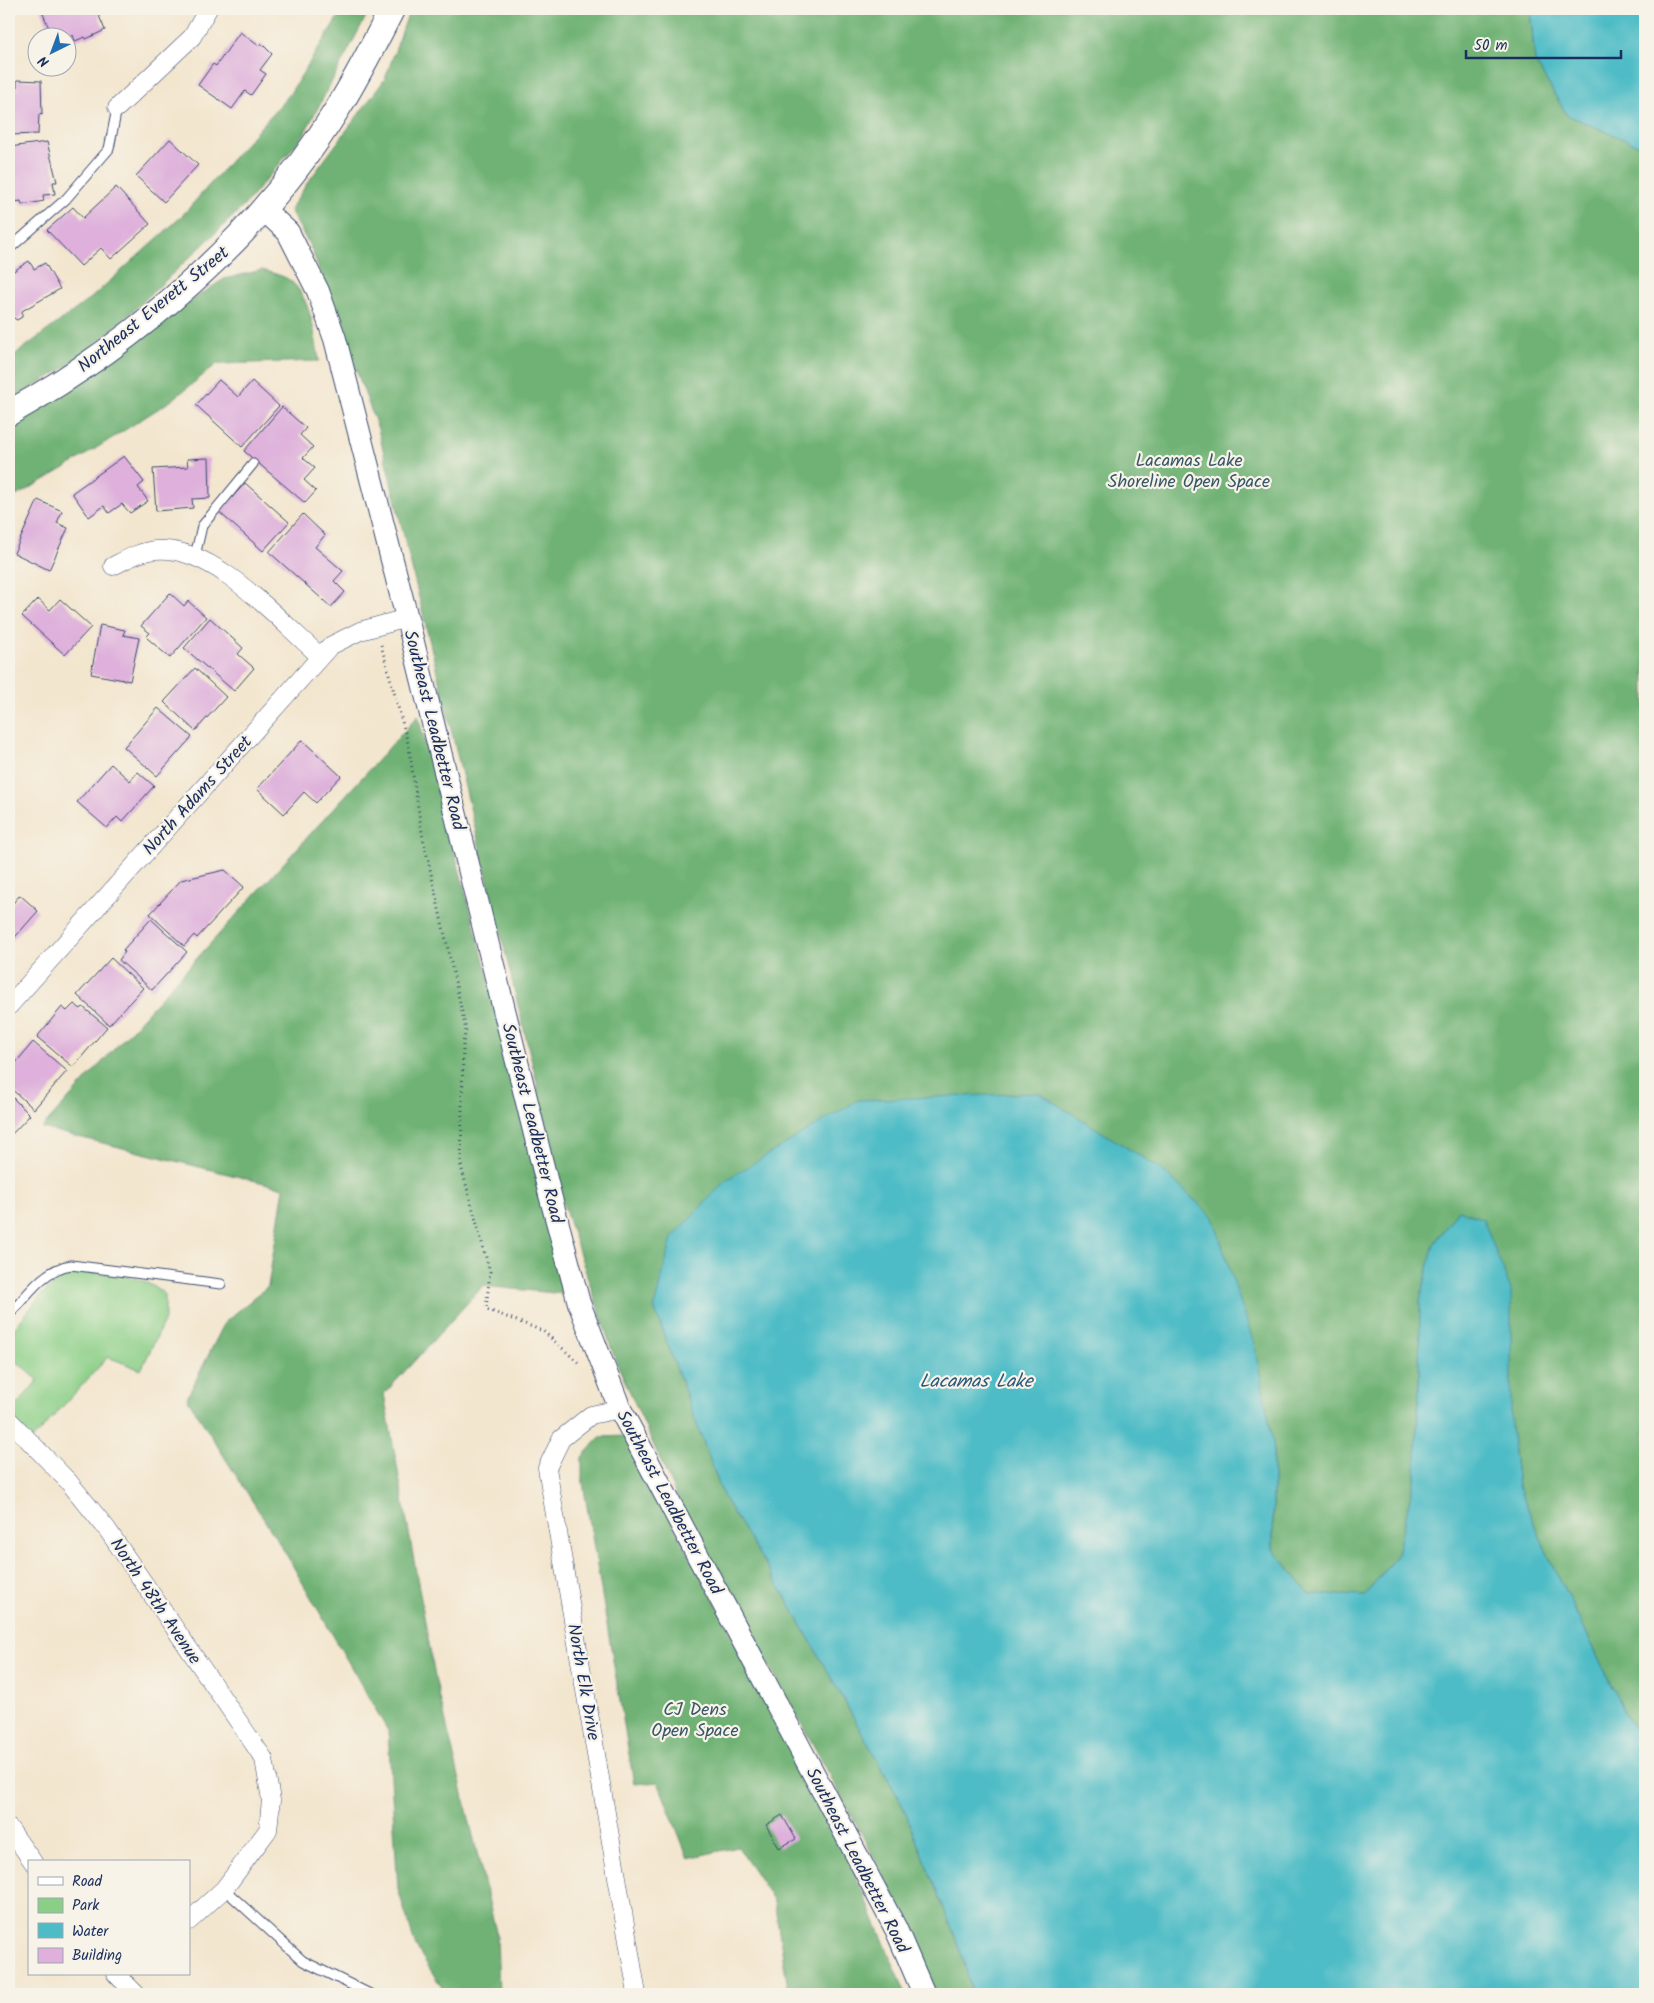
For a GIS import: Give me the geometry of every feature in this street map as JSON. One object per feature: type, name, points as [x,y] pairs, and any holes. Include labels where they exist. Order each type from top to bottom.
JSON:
[{"type":"main road","name":"Northeast Everett Street","points":[[9,413],[53,388],[121,339],[230,246],[263,209],[338,109],[392,9]]},
{"type":"street","points":[[118,108],[192,36],[207,14],[208,9]]},
{"type":"street","name":"Southeast Leadbetter Road","points":[[263,209],[288,232],[318,291],[348,387],[549,1191],[580,1303],[600,1361],[620,1409],[896,1929],[924,1994]]},
{"type":"street","points":[[113,566],[144,552],[157,550],[172,550],[195,556],[225,572],[320,656]]},
{"type":"street","name":"North Adams Street","points":[[9,1006],[320,656],[339,640],[376,626],[407,618]]},
{"type":"street","name":"North Elk Drive","points":[[620,1409],[591,1415],[561,1439],[547,1468],[637,1994]]},
{"type":"street","name":"North 48th Avenue","points":[[9,1420],[68,1482],[107,1529],[264,1759],[271,1800],[268,1830],[224,1889],[190,1920]]},
{"type":"street","points":[[9,1828],[32,1860]]},
{"type":"lane","points":[[9,249],[66,199],[109,149],[118,108]]},
{"type":"lane","points":[[195,556],[202,526],[252,464]]},
{"type":"lane","points":[[9,1315],[44,1277],[57,1267],[71,1265],[221,1284]]},
{"type":"lane","points":[[224,1889],[303,1960],[370,1994]]},
{"type":"path","points":[[376,626],[408,743],[422,833],[466,1030],[463,1043],[461,1166],[490,1272],[486,1310],[542,1330],[579,1364],[600,1361]]},
{"type":"green space","points":[[343,9],[370,9],[303,136],[243,207],[132,312],[71,364],[9,401],[9,359],[91,298],[181,217],[289,95]]},
{"type":"green space","name":"Lacamas Lake Shoreline Open Space","points":[[410,9],[1530,9],[1535,61],[1567,115],[1645,148],[1645,1752],[1550,1560],[1518,1486],[1511,1428],[1458,1210],[1434,1244],[1420,1301],[1419,1390],[1415,1476],[1397,1554],[1365,1596],[1309,1594],[1273,1549],[1273,1441],[654,1307],[724,1498],[788,1601],[901,1802],[959,1946],[973,1994],[936,1994],[906,1917],[681,1506],[615,1359],[541,1138],[537,1083],[378,429],[311,248],[290,210],[308,182],[385,79]]},
{"type":"green space","points":[[262,270],[284,277],[300,291],[310,314],[319,361],[217,364],[172,400],[65,468],[9,500],[9,421],[224,279]]},
{"type":"green space","points":[[418,716],[574,1295],[483,1286],[384,1394],[435,1677],[497,1936],[499,1994],[446,1994],[416,1947],[398,1889],[388,1731],[286,1554],[187,1398],[225,1322],[268,1286],[284,1188],[42,1128]]},
{"type":"green space","points":[[69,1271],[120,1275],[155,1287],[165,1295],[165,1319],[141,1370],[108,1357],[30,1442],[9,1414],[38,1380],[9,1355],[9,1335],[41,1295]]},
{"type":"green space","name":"CJ Dens Open Space","points":[[626,1436],[834,1824],[906,1994],[789,1994],[774,1901],[738,1847],[688,1858],[658,1782],[634,1784],[582,1477],[582,1457],[600,1437]]},
{"type":"water","points":[[1530,9],[1645,9],[1645,148],[1567,115],[1535,61]]},
{"type":"water","name":"Lacamas Lake","points":[[1039,1093],[1161,1169],[1213,1217],[1254,1344],[1273,1441],[1273,1549],[1309,1594],[1365,1596],[1397,1554],[1415,1476],[1419,1390],[1420,1301],[1434,1244],[1458,1210],[1483,1219],[1511,1290],[1511,1428],[1518,1486],[1550,1560],[1645,1752],[1645,1994],[973,1994],[959,1946],[901,1802],[788,1601],[724,1498],[654,1307],[672,1238],[726,1180],[858,1100]]},
{"type":"building","points":[[41,9],[96,9],[105,30],[86,39],[85,37],[78,40],[78,28],[49,28]]},
{"type":"building","points":[[9,14],[11,14],[13,35],[9,36]]},
{"type":"building","points":[[240,32],[259,46],[261,43],[272,54],[260,70],[266,74],[251,95],[245,91],[232,109],[198,85],[213,64],[216,66]]},
{"type":"building","points":[[17,80],[41,81],[42,115],[39,114],[38,134],[9,135],[9,90],[17,90]]},
{"type":"building","points":[[170,139],[198,165],[164,202],[136,176]]},
{"type":"building","points":[[47,142],[57,182],[53,182],[55,194],[43,195],[44,201],[22,205],[21,201],[9,203],[9,147]]},
{"type":"building","points":[[116,187],[150,224],[111,259],[101,248],[81,266],[47,230],[73,207],[83,218]]},
{"type":"building","points":[[29,261],[34,269],[45,263],[60,289],[22,311],[22,317],[17,320],[12,317],[9,318],[9,274]]},
{"type":"building","points":[[219,380],[238,397],[252,381],[279,406],[242,447],[196,405]]},
{"type":"building","points":[[282,407],[306,428],[300,435],[313,447],[303,458],[315,468],[304,480],[316,491],[305,503],[244,451]]},
{"type":"building","points":[[124,456],[144,482],[138,487],[148,501],[130,513],[122,504],[109,513],[104,506],[89,517],[72,493]]},
{"type":"building","points":[[209,458],[210,498],[192,499],[193,508],[156,511],[153,469],[188,467],[187,459]]},
{"type":"building","points":[[245,483],[289,522],[263,551],[219,512]]},
{"type":"building","points":[[38,500],[62,511],[57,523],[68,528],[49,570],[14,553]]},
{"type":"building","points":[[303,514],[325,535],[315,547],[343,571],[334,581],[345,592],[331,607],[269,552]]},
{"type":"building","points":[[170,593],[184,606],[188,601],[206,617],[170,658],[146,637],[150,633],[141,626]]},
{"type":"building","points":[[38,599],[50,610],[60,599],[91,627],[65,655],[22,616]]},
{"type":"building","points":[[210,618],[243,648],[238,654],[254,668],[234,691],[184,648]]},
{"type":"building","points":[[100,625],[125,630],[123,635],[139,638],[130,681],[91,674]]},
{"type":"building","points":[[195,668],[226,697],[195,731],[164,702]]},
{"type":"building","points":[[158,708],[192,737],[157,776],[124,747]]},
{"type":"building","points":[[302,740],[341,776],[316,803],[304,792],[284,814],[257,789]]},
{"type":"building","points":[[111,764],[130,781],[138,772],[154,786],[122,822],[117,817],[107,828],[77,802]]},
{"type":"building","points":[[225,870],[244,887],[197,938],[194,935],[184,946],[150,914],[181,880]]},
{"type":"building","points":[[20,895],[38,911],[9,944],[9,908]]},
{"type":"building","points":[[151,919],[187,952],[152,990],[119,960],[125,952],[123,950]]},
{"type":"building","points":[[111,958],[143,988],[109,1025],[77,995]]},
{"type":"building","points":[[74,1004],[81,1009],[83,1007],[107,1027],[73,1067],[37,1037],[62,1007],[67,1011]]},
{"type":"building","points":[[33,1042],[67,1071],[34,1109],[9,1087],[9,1071]]},
{"type":"building","points":[[9,1094],[30,1115],[9,1137]]},
{"type":"building","points":[[782,1815],[796,1839],[779,1848],[766,1825]]}]
